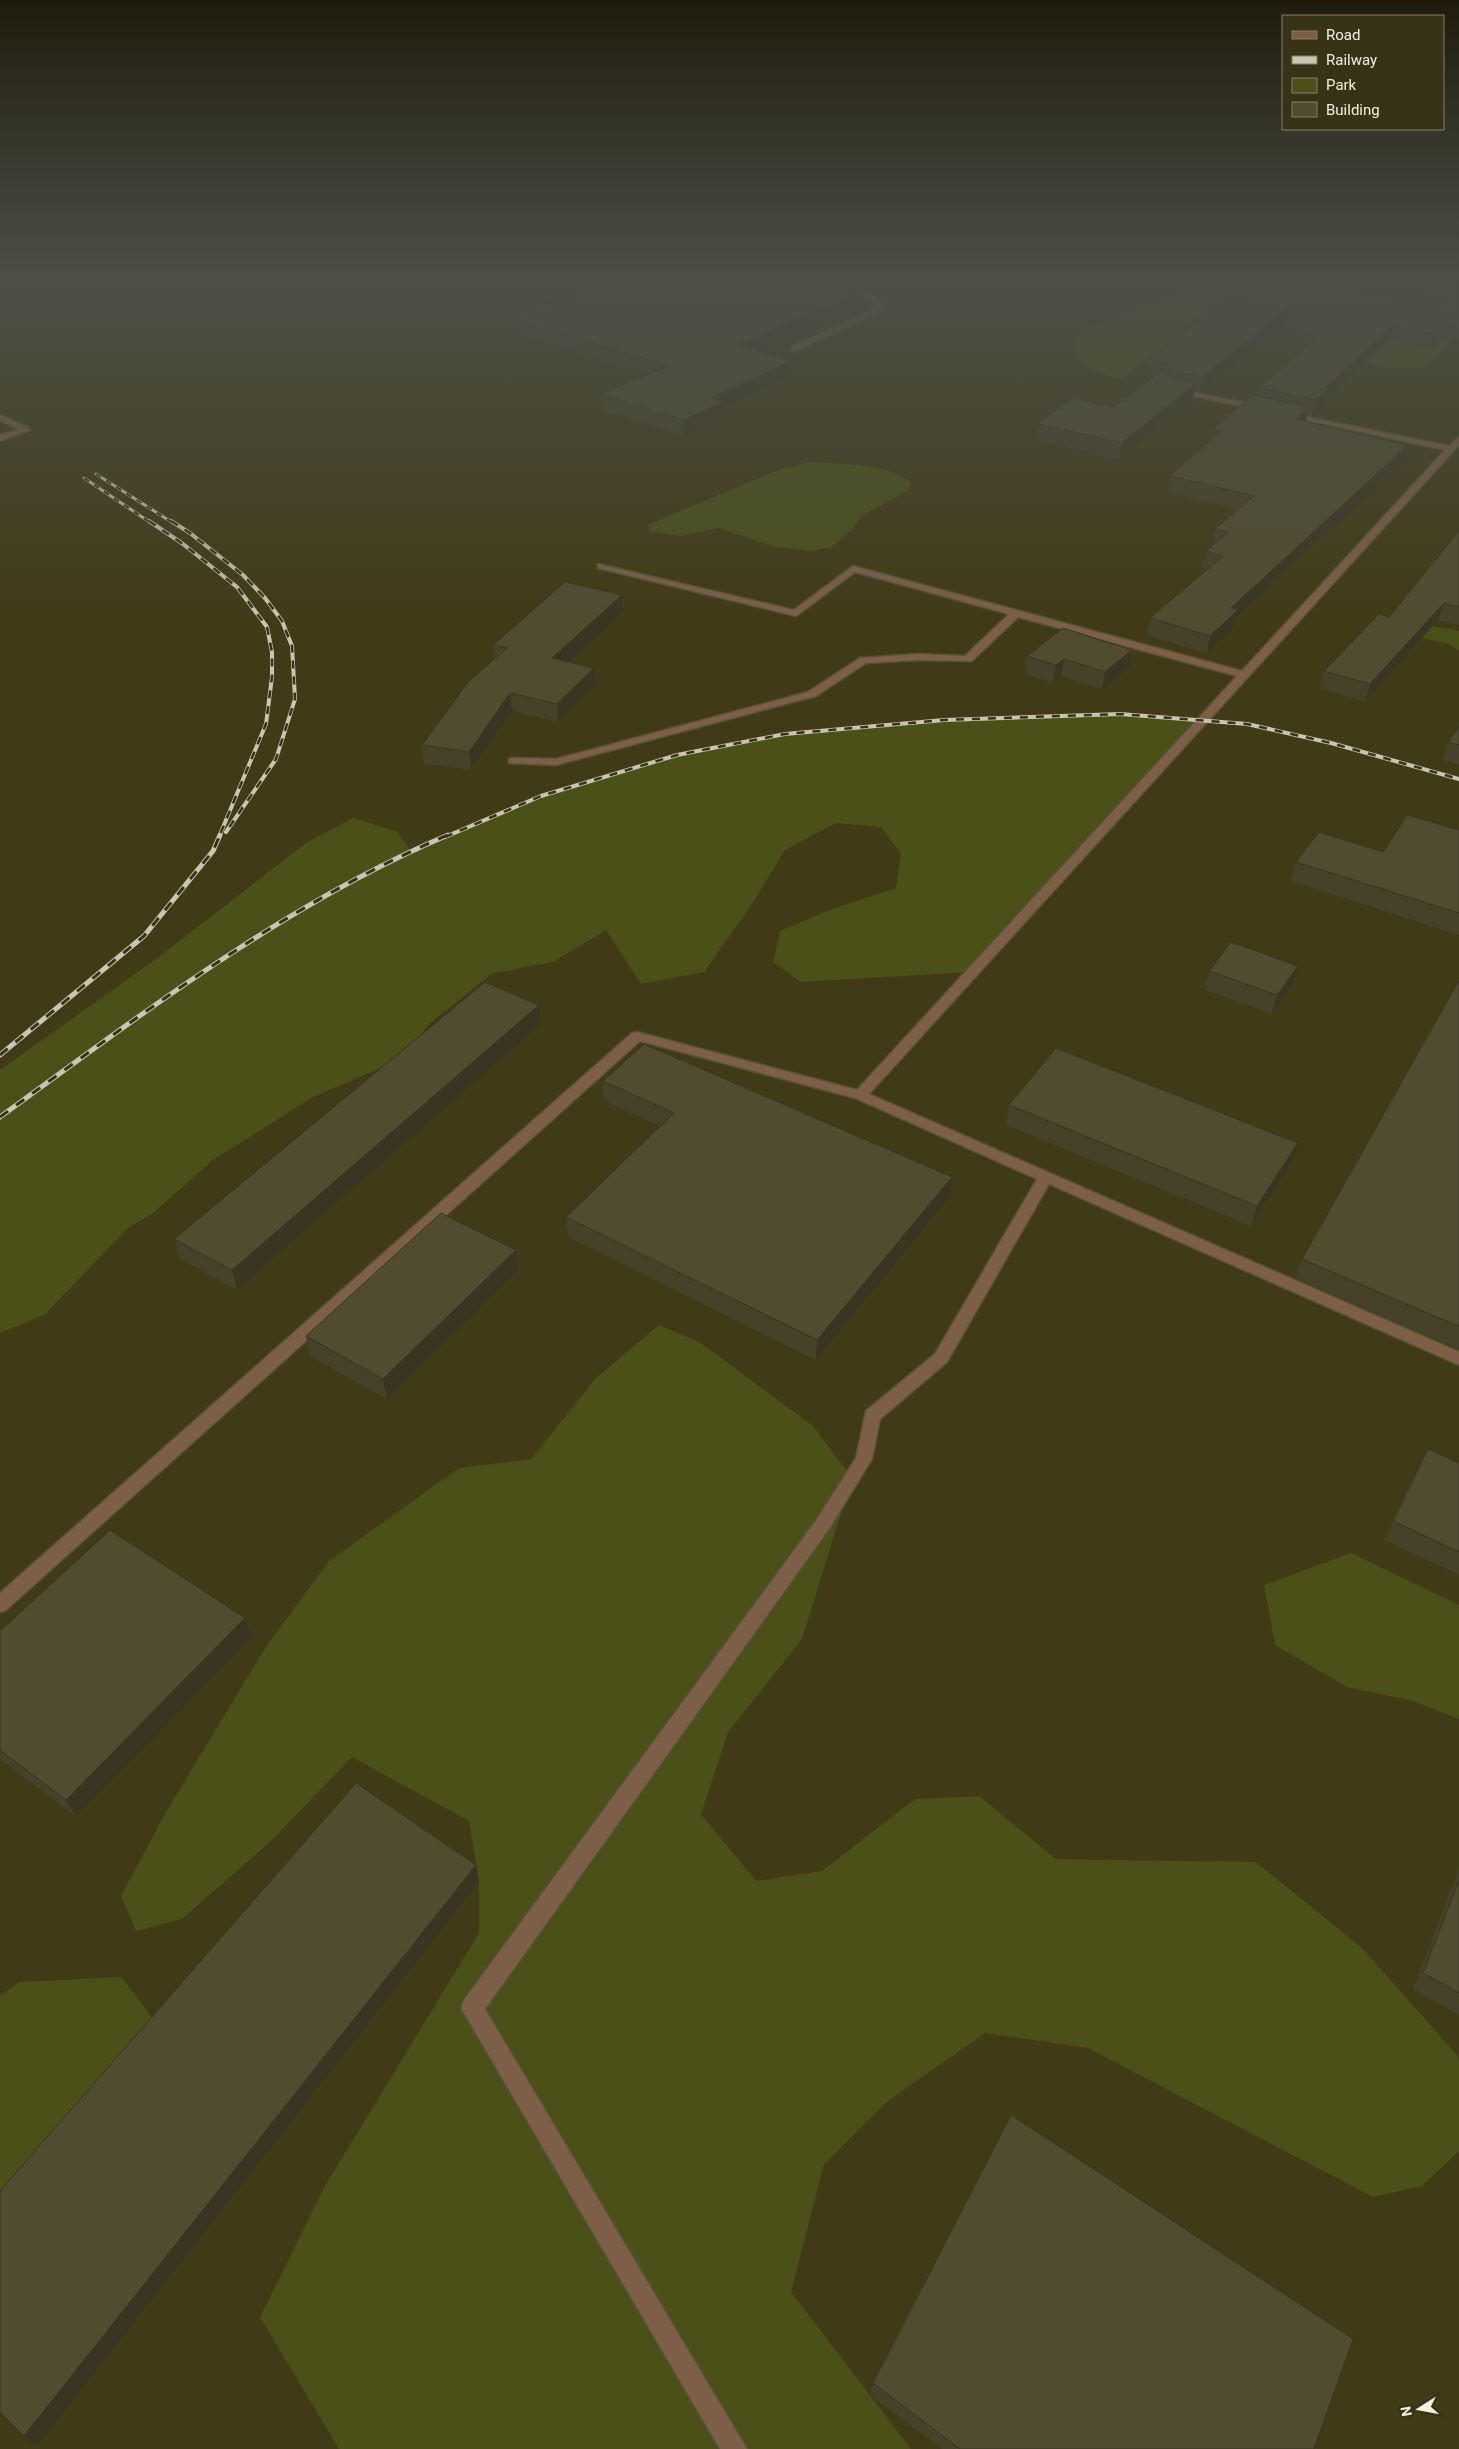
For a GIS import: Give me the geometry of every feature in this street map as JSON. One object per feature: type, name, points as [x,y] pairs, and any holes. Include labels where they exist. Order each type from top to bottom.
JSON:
[{"type":"lane","points":[[1189,393],[1266,410]]},
{"type":"lane","points":[[1276,412],[1455,445]]},
{"type":"lane","points":[[0,418],[26,430],[0,438]]},
{"type":"lane","points":[[860,1095],[1455,445]]},
{"type":"lane","points":[[602,566],[796,613],[853,569],[1245,675]]},
{"type":"lane","points":[[513,761],[556,762],[812,694],[864,660],[918,657],[968,659],[1016,613]]},
{"type":"lane","points":[[0,1604],[637,1036],[860,1095],[1459,1359]]},
{"type":"lane","points":[[734,2449],[472,2008],[823,1524],[864,1458],[872,1416],[941,1358],[1046,1177]]},
{"type":"shaded area","points":[[0,393],[1459,393],[1459,2449],[0,2449]]},
{"type":"green space","points":[[811,462],[850,464],[876,468],[888,471],[911,482],[908,491],[861,516],[853,529],[831,547],[813,551],[775,547],[718,528],[681,536],[651,532],[647,525],[778,470]]},
{"type":"green space","points":[[1415,623],[1459,631],[1459,651],[1448,643],[1422,638]]},
{"type":"green space","points":[[1120,714],[1202,721],[972,972],[801,982],[773,962],[780,931],[832,909],[896,888],[901,854],[881,827],[836,823],[785,850],[752,904],[704,972],[641,984],[606,930],[553,962],[493,973],[430,1023],[402,1059],[313,1097],[213,1160],[153,1213],[128,1228],[44,1315],[0,1333],[0,1070],[156,959],[306,843],[353,818],[396,831],[411,851],[541,796],[677,755],[785,734],[944,720]]},
{"type":"green space","points":[[659,1325],[701,1343],[813,1426],[852,1478],[802,1639],[728,1732],[701,1814],[756,1881],[822,1871],[915,1799],[979,1796],[1056,1859],[1256,1862],[1362,1948],[1457,2055],[1459,2063],[1459,2151],[1422,2186],[1373,2197],[1088,2048],[985,2033],[888,2101],[824,2164],[791,2292],[911,2449],[339,2449],[260,2317],[325,2186],[479,1933],[479,1882],[469,1821],[352,1757],[270,1842],[182,1919],[136,1931],[121,1896],[166,1812],[265,1648],[329,1561],[459,1468],[531,1459],[596,1378]]},
{"type":"green space","points":[[1351,1553],[1459,1605],[1459,1719],[1413,1701],[1347,1687],[1275,1645],[1264,1585]]},
{"type":"green space","points":[[121,1977],[154,2020],[0,2220],[0,1996],[19,1982]]},
{"type":"building","points":[[721,393],[711,398],[724,402],[683,420],[602,394]]},
{"type":"building","points":[[1132,393],[1183,393],[1122,443],[1038,424],[1072,398],[1114,407]]},
{"type":"building","points":[[1284,393],[1323,393],[1316,400]]},
{"type":"building","points":[[1252,395],[1309,407],[1296,419],[1408,445],[1231,608],[1238,610],[1210,636],[1150,618],[1223,556],[1206,551],[1228,532],[1215,529],[1254,496],[1170,476],[1220,431],[1212,430]]},
{"type":"building","points":[[1459,531],[1459,607],[1444,603],[1370,684],[1324,671],[1379,614],[1389,617]]},
{"type":"building","points":[[565,582],[622,595],[552,658],[594,668],[557,704],[510,693],[469,752],[422,745],[468,682],[507,648],[493,645]]},
{"type":"building","points":[[1063,628],[1132,650],[1105,672],[1064,659],[1056,665],[1027,656]]},
{"type":"building","points":[[1459,727],[1459,745],[1448,742]]},
{"type":"building","points":[[1407,815],[1459,830],[1459,913],[1296,862],[1319,832],[1383,852]]},
{"type":"building","points":[[1231,942],[1298,966],[1277,995],[1209,971]]},
{"type":"building","points":[[485,982],[539,1005],[232,1270],[174,1239]]},
{"type":"building","points":[[1459,982],[1459,1326],[1302,1259]]},
{"type":"building","points":[[644,1044],[952,1177],[817,1340],[566,1217],[674,1113],[603,1081]]},
{"type":"building","points":[[1056,1048],[1298,1143],[1257,1206],[1009,1105]]},
{"type":"building","points":[[441,1213],[516,1250],[383,1379],[306,1336]]},
{"type":"building","points":[[1428,1449],[1459,1463],[1459,1552],[1393,1521]]},
{"type":"building","points":[[110,1530],[245,1618],[66,1800],[0,1750],[0,1631]]},
{"type":"building","points":[[356,1783],[476,1865],[24,2436],[0,2412],[0,2191]]},
{"type":"building","points":[[1459,1880],[1459,1993],[1423,1973]]},
{"type":"building","points":[[1011,2115],[1353,2339],[1314,2449],[960,2449],[873,2383]]},
{"type":"railway","points":[[96,474],[173,523]]},
{"type":"railway","points":[[84,478],[151,523]]},
{"type":"railway","points":[[149,521],[183,544],[237,587],[267,627],[272,652],[272,677],[266,724],[219,837]]},
{"type":"railway","points":[[171,521],[190,533],[243,575],[265,598],[282,621],[292,646],[295,699],[276,759],[226,832]]},
{"type":"railway","points":[[445,837],[541,796],[677,755],[785,734],[944,720],[1120,714],[1247,724],[1331,743],[1459,779]]},
{"type":"railway","points":[[0,1055],[144,936],[213,851],[220,835]]},
{"type":"railway","points":[[0,1117],[161,1001],[272,927],[388,863],[448,835]]}]
